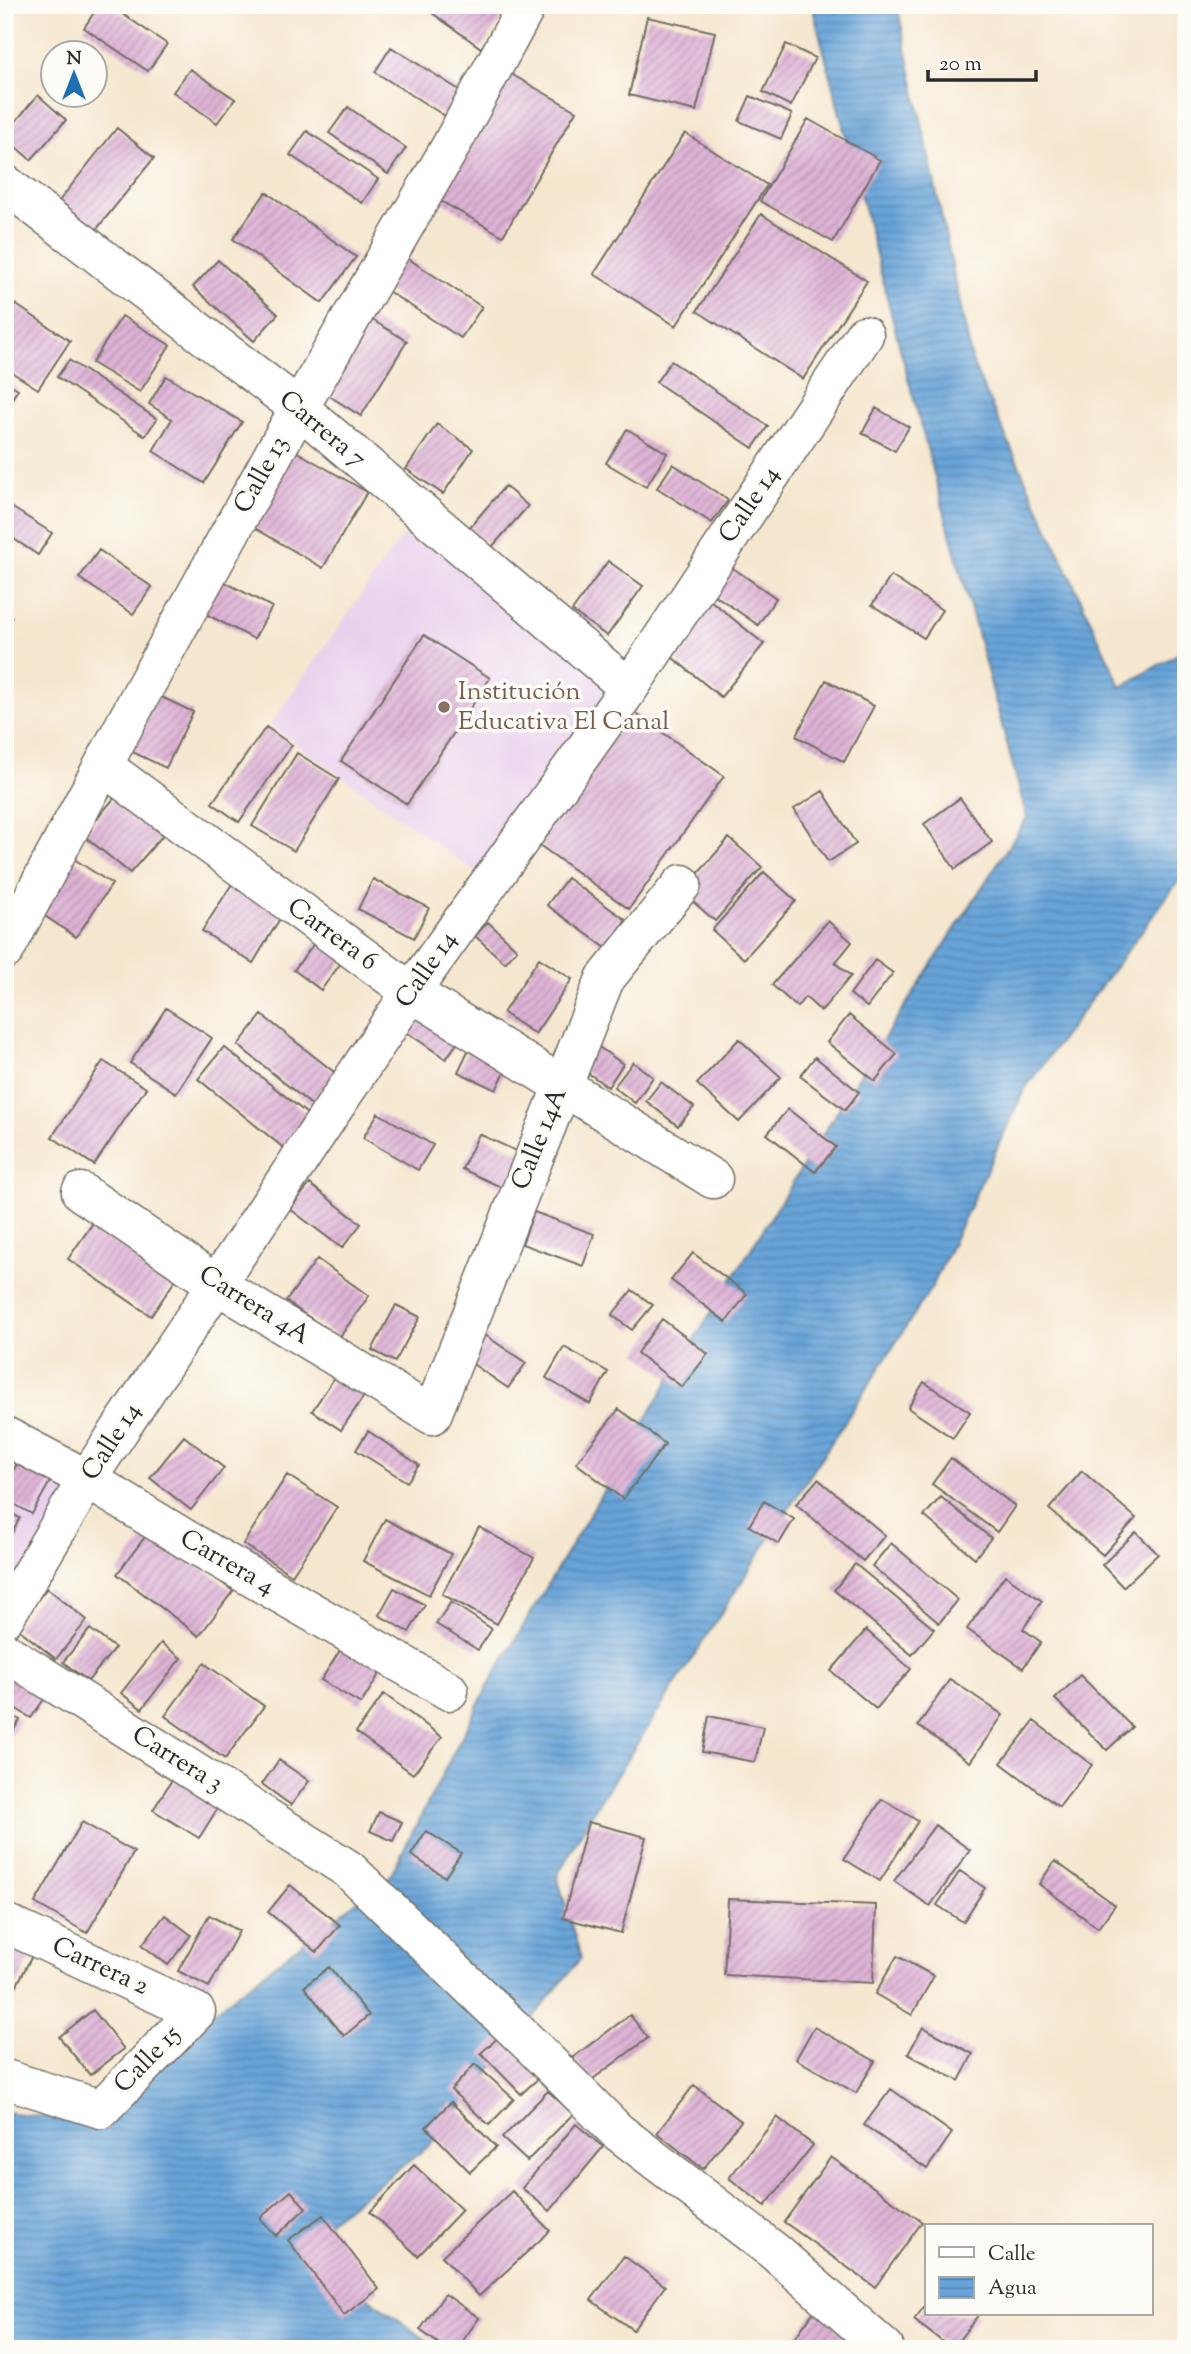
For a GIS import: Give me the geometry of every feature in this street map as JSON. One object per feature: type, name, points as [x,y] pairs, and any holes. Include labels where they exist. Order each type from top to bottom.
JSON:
[{"type":"street","name":"Calle 13","points":[[5,950],[299,408],[448,151],[527,5]]},
{"type":"street","name":"Carrera 7","points":[[5,184],[299,408],[629,688]]},
{"type":"street","name":"Calle 14","points":[[5,1617],[87,1479],[411,992],[629,688],[864,335]]},
{"type":"street","name":"Carrera 6","points":[[103,766],[411,992],[713,1179]]},
{"type":"street","name":"Calle 14A","points":[[432,1415],[605,979],[682,884]]},
{"type":"street","name":"Carrera 4A","points":[[81,1192],[216,1284],[432,1415]]},
{"type":"street","name":"Carrera 4","points":[[5,1436],[87,1479],[187,1540],[449,1691]]},
{"type":"street","name":"Carrera 3","points":[[5,1651],[348,1869],[617,2131],[775,2252],[885,2349]]},
{"type":"street","name":"Carrera 2","points":[[5,1923],[196,2012]]},
{"type":"street","name":"Calle 15","points":[[5,2079],[101,2109],[196,2012]]},
{"type":"shaded area","name":"Institución Educativa El Canal","points":[[411,523],[618,689],[484,878],[270,725]]},
{"type":"shaded area","points":[[5,1449],[76,1484],[5,1599]]},
{"type":"water","points":[[812,5],[897,5],[973,365],[1121,687],[1186,649],[1186,871],[1024,1090],[933,1285],[593,1812],[557,1876],[581,1958],[429,2146],[298,2245],[438,2349],[5,2349],[5,2112],[73,2120],[390,1876],[488,1686],[678,1365],[857,1080],[1027,818],[901,352]]},
{"type":"building","points":[[99,5],[109,5],[167,44],[148,71],[108,44],[108,38],[99,38],[84,28]]},
{"type":"building","points":[[421,5],[511,5],[481,48]]},
{"type":"building","points":[[647,17],[715,32],[696,111],[629,95]]},
{"type":"building","points":[[786,44],[815,58],[791,106],[763,92]]},
{"type":"building","points":[[391,47],[461,91],[445,116],[375,72]]},
{"type":"building","points":[[190,69],[235,99],[217,123],[173,92]]},
{"type":"building","points":[[511,74],[576,111],[503,236],[439,200]]},
{"type":"building","points":[[38,95],[38,108],[53,108],[66,120],[31,160],[5,138],[5,134]]},
{"type":"building","points":[[750,96],[792,114],[781,139],[739,121]]},
{"type":"building","points":[[348,107],[406,148],[388,174],[329,133]]},
{"type":"building","points":[[808,119],[880,160],[833,242],[760,201]]},
{"type":"building","points":[[117,128],[154,158],[96,230],[59,201]]},
{"type":"building","points":[[307,131],[378,179],[362,203],[290,155]]},
{"type":"building","points":[[685,133],[767,185],[676,326],[594,274]]},
{"type":"building","points":[[266,192],[356,257],[322,303],[233,239]]},
{"type":"building","points":[[761,214],[867,281],[803,379],[697,311]]},
{"type":"building","points":[[404,256],[482,307],[461,338],[383,288]]},
{"type":"building","points":[[218,260],[278,314],[254,341],[193,287]]},
{"type":"building","points":[[5,261],[14,267],[5,281]]},
{"type":"building","points":[[15,304],[70,341],[38,389],[5,368],[5,319]]},
{"type":"building","points":[[364,315],[407,341],[361,416],[320,390]]},
{"type":"building","points":[[122,316],[170,345],[140,392],[92,363]]},
{"type":"building","points":[[69,360],[157,419],[145,436],[57,377]]},
{"type":"building","points":[[671,361],[768,426],[753,448],[656,382]]},
{"type":"building","points":[[166,376],[242,422],[204,483],[153,451],[172,419],[149,404]]},
{"type":"building","points":[[5,381],[18,389],[5,410]]},
{"type":"building","points":[[876,408],[909,427],[895,451],[862,433]]},
{"type":"building","points":[[437,424],[473,449],[443,494],[406,469]]},
{"type":"building","points":[[627,429],[667,453],[646,487],[606,463]]},
{"type":"building","points":[[285,445],[367,492],[323,568],[241,520]]},
{"type":"building","points":[[673,464],[728,500],[712,523],[657,488]]},
{"type":"building","points":[[505,486],[528,506],[492,547],[469,528]]},
{"type":"building","points":[[5,503],[52,533],[38,555],[5,533]]},
{"type":"building","points":[[99,550],[152,587],[133,614],[79,578]]},
{"type":"building","points":[[608,561],[643,586],[607,636],[572,611]]},
{"type":"building","points":[[727,564],[776,598],[758,625],[709,591]]},
{"type":"building","points":[[891,576],[942,610],[924,638],[872,605]]},
{"type":"building","points":[[219,579],[272,607],[254,639],[202,612]]},
{"type":"building","points":[[710,600],[764,644],[721,697],[667,653]]},
{"type":"building","points":[[5,611],[12,617],[5,625]]},
{"type":"building","points":[[424,635],[490,678],[407,804],[341,761]]},
{"type":"building","points":[[826,680],[874,706],[844,762],[796,736]]},
{"type":"building","points":[[151,692],[193,712],[166,768],[124,748]]},
{"type":"building","points":[[631,710],[724,776],[629,909],[535,842]]},
{"type":"building","points":[[266,727],[292,745],[239,822],[212,803]]},
{"type":"building","points":[[297,753],[339,779],[294,851],[252,826]]},
{"type":"building","points":[[823,791],[856,844],[828,862],[794,809]]},
{"type":"building","points":[[116,796],[163,835],[130,873],[83,835]]},
{"type":"building","points":[[960,798],[992,842],[955,869],[924,824]]},
{"type":"building","points":[[729,838],[762,867],[715,921],[682,892]]},
{"type":"building","points":[[71,857],[112,884],[76,937],[36,910]]},
{"type":"building","points":[[764,872],[796,901],[744,959],[712,930]]},
{"type":"building","points":[[237,876],[287,907],[253,963],[202,931]]},
{"type":"building","points":[[567,878],[626,920],[606,948],[547,905]]},
{"type":"building","points":[[373,879],[429,908],[414,938],[358,909]]},
{"type":"building","points":[[828,921],[852,942],[835,963],[851,976],[821,1011],[805,997],[797,1007],[772,985]]},
{"type":"building","points":[[488,922],[517,949],[505,963],[475,936]]},
{"type":"building","points":[[329,924],[355,944],[321,990],[294,970]]},
{"type":"building","points":[[539,958],[572,979],[535,1034],[503,1013]]},
{"type":"building","points":[[875,960],[893,973],[867,1007],[850,994]]},
{"type":"building","points":[[421,1000],[466,1030],[446,1059],[402,1029]]},
{"type":"building","points":[[166,1008],[212,1038],[176,1093],[130,1063]]},
{"type":"building","points":[[262,1015],[339,1076],[314,1107],[238,1045]]},
{"type":"building","points":[[849,1015],[897,1054],[875,1081],[827,1042]]},
{"type":"building","points":[[476,1034],[514,1053],[496,1090],[458,1072]]},
{"type":"building","points":[[739,1039],[781,1077],[739,1122],[697,1084]]},
{"type":"building","points":[[596,1045],[623,1064],[608,1087],[581,1068]]},
{"type":"building","points":[[224,1047],[316,1121],[290,1153],[198,1079]]},
{"type":"building","points":[[815,1057],[859,1092],[845,1110],[800,1076]]},
{"type":"building","points":[[103,1061],[146,1088],[94,1165],[52,1137]]},
{"type":"building","points":[[633,1062],[653,1077],[635,1103],[614,1087]]},
{"type":"building","points":[[661,1082],[694,1107],[678,1126],[646,1101]]},
{"type":"building","points":[[788,1109],[836,1147],[815,1172],[767,1134]]},
{"type":"building","points":[[378,1113],[433,1145],[418,1170],[363,1138]]},
{"type":"building","points":[[479,1134],[545,1164],[529,1200],[462,1169]]},
{"type":"building","points":[[310,1184],[361,1224],[342,1248],[290,1209]]},
{"type":"building","points":[[534,1212],[594,1234],[583,1266],[522,1244]]},
{"type":"building","points":[[95,1220],[178,1276],[151,1316],[68,1259]]},
{"type":"building","points":[[693,1253],[747,1294],[726,1322],[671,1280]]},
{"type":"building","points":[[317,1259],[369,1296],[339,1338],[286,1301]]},
{"type":"building","points":[[632,1290],[653,1305],[632,1330],[612,1315]]},
{"type":"building","points":[[396,1305],[420,1317],[395,1362],[372,1350]]},
{"type":"building","points":[[662,1319],[708,1354],[682,1387],[637,1353]]},
{"type":"building","points":[[485,1335],[526,1363],[508,1388],[467,1360]]},
{"type":"building","points":[[564,1347],[608,1372],[590,1404],[546,1378]]},
{"type":"building","points":[[339,1371],[368,1390],[341,1430],[312,1411]]},
{"type":"building","points":[[924,1382],[970,1412],[953,1438],[908,1408]]},
{"type":"building","points":[[619,1409],[665,1444],[623,1499],[576,1463]]},
{"type":"building","points":[[368,1431],[419,1465],[407,1482],[356,1450]]},
{"type":"building","points":[[184,1436],[224,1468],[191,1510],[150,1478]]},
{"type":"building","points":[[951,1458],[1015,1506],[997,1532],[932,1484]]},
{"type":"building","points":[[20,1459],[52,1478],[32,1514],[5,1499],[5,1484]]},
{"type":"building","points":[[1082,1471],[1136,1518],[1103,1555],[1049,1509]]},
{"type":"building","points":[[287,1475],[337,1507],[292,1575],[243,1544]]},
{"type":"building","points":[[818,1479],[885,1535],[863,1561],[796,1504]]},
{"type":"building","points":[[941,1497],[991,1538],[975,1558],[924,1516]]},
{"type":"building","points":[[764,1501],[794,1519],[779,1544],[749,1526]]},
{"type":"building","points":[[5,1511],[20,1518],[5,1547]]},
{"type":"building","points":[[385,1519],[451,1554],[429,1595],[363,1561]]},
{"type":"building","points":[[479,1527],[534,1558],[497,1624],[442,1594]]},
{"type":"building","points":[[151,1529],[233,1591],[199,1636],[117,1574]]},
{"type":"building","points":[[1136,1532],[1158,1554],[1123,1587],[1102,1565]]},
{"type":"building","points":[[891,1543],[958,1600],[939,1623],[872,1566]]},
{"type":"building","points":[[855,1564],[934,1629],[912,1655],[834,1590]]},
{"type":"building","points":[[1005,1575],[1042,1601],[1023,1629],[1041,1642],[1023,1668],[967,1629]]},
{"type":"building","points":[[47,1588],[87,1620],[56,1659],[16,1627]]},
{"type":"building","points":[[394,1588],[425,1605],[409,1632],[379,1615]]},
{"type":"building","points":[[451,1602],[492,1629],[478,1650],[436,1624]]},
{"type":"building","points":[[90,1629],[115,1648],[88,1681],[63,1662]]},
{"type":"building","points":[[866,1630],[911,1669],[876,1709],[831,1671]]},
{"type":"building","points":[[161,1643],[181,1658],[142,1709],[121,1693]]},
{"type":"building","points":[[344,1644],[383,1668],[361,1704],[321,1680]]},
{"type":"building","points":[[5,1655],[53,1686],[31,1718],[5,1702]]},
{"type":"building","points":[[204,1663],[264,1706],[225,1759],[165,1716]]},
{"type":"building","points":[[1080,1675],[1132,1727],[1107,1750],[1055,1699]]},
{"type":"building","points":[[950,1679],[1003,1715],[970,1762],[918,1726]]},
{"type":"building","points":[[384,1694],[442,1737],[413,1774],[356,1732]]},
{"type":"building","points":[[5,1711],[20,1720],[5,1744]]},
{"type":"building","points":[[709,1716],[763,1727],[755,1762],[702,1752]]},
{"type":"building","points":[[1034,1721],[1092,1765],[1059,1807],[1001,1763]]},
{"type":"building","points":[[279,1760],[309,1781],[291,1805],[262,1784]]},
{"type":"building","points":[[175,1775],[221,1803],[199,1838],[153,1810]]},
{"type":"building","points":[[882,1799],[918,1821],[880,1881],[844,1859]]},
{"type":"building","points":[[379,1812],[402,1822],[393,1841],[370,1831]]},
{"type":"building","points":[[82,1822],[134,1852],[87,1933],[35,1903]]},
{"type":"building","points":[[588,1822],[646,1837],[621,1933],[563,1918]]},
{"type":"building","points":[[935,1825],[970,1850],[930,1906],[894,1881]]},
{"type":"building","points":[[426,1831],[461,1853],[445,1877],[411,1855]]},
{"type":"building","points":[[1055,1861],[1115,1905],[1098,1928],[1039,1884]]},
{"type":"building","points":[[960,1871],[985,1888],[963,1922],[937,1905]]},
{"type":"building","points":[[290,1885],[340,1925],[317,1952],[268,1912]]},
{"type":"building","points":[[728,1899],[876,1905],[873,1983],[724,1975]]},
{"type":"building","points":[[165,1915],[191,1935],[168,1965],[142,1945]]},
{"type":"building","points":[[209,1915],[239,1931],[209,1987],[178,1971]]},
{"type":"building","points":[[5,1940],[33,1954],[5,2008]]},
{"type":"building","points":[[897,1956],[934,1976],[912,2015],[875,1994]]},
{"type":"building","points":[[329,1967],[369,2015],[344,2036],[304,1987]]},
{"type":"building","points":[[93,2010],[124,2049],[90,2075],[59,2037]]},
{"type":"building","points":[[630,2015],[648,2038],[590,2081],[572,2058]]},
{"type":"building","points":[[814,2027],[875,2061],[856,2093],[796,2059]]},
{"type":"building","points":[[923,2027],[973,2054],[959,2081],[908,2054]]},
{"type":"building","points":[[500,2036],[540,2077],[521,2094],[481,2053]]},
{"type":"building","points":[[475,2064],[514,2099],[489,2125],[451,2090]]},
{"type":"building","points":[[694,2085],[741,2121],[703,2169],[657,2133]]},
{"type":"building","points":[[891,2089],[952,2133],[927,2169],[864,2125]]},
{"type":"building","points":[[548,2091],[573,2114],[527,2161],[502,2138]]},
{"type":"building","points":[[451,2102],[496,2147],[470,2172],[426,2127]]},
{"type":"building","points":[[777,2117],[813,2145],[765,2206],[729,2178]]},
{"type":"building","points":[[576,2124],[603,2147],[550,2211],[522,2188]]},
{"type":"building","points":[[831,2157],[922,2222],[875,2287],[784,2222]]},
{"type":"building","points":[[414,2165],[462,2210],[418,2256],[370,2212]]},
{"type":"building","points":[[291,2191],[306,2208],[276,2236],[260,2218]]},
{"type":"building","points":[[512,2191],[550,2231],[479,2296],[442,2256]]},
{"type":"building","points":[[323,2215],[379,2289],[344,2315],[288,2240]]},
{"type":"building","points":[[624,2256],[665,2286],[633,2330],[591,2300]]},
{"type":"building","points":[[445,2294],[479,2318],[457,2349],[446,2349],[420,2330]]},
{"type":"building","points":[[820,2303],[861,2332],[849,2349],[787,2349]]},
{"type":"building","points":[[925,2306],[925,2316],[977,2316],[952,2349],[914,2320]]},
{"type":"place","name":"Institución Educativa El Canal","points":[[444,707]]}]
